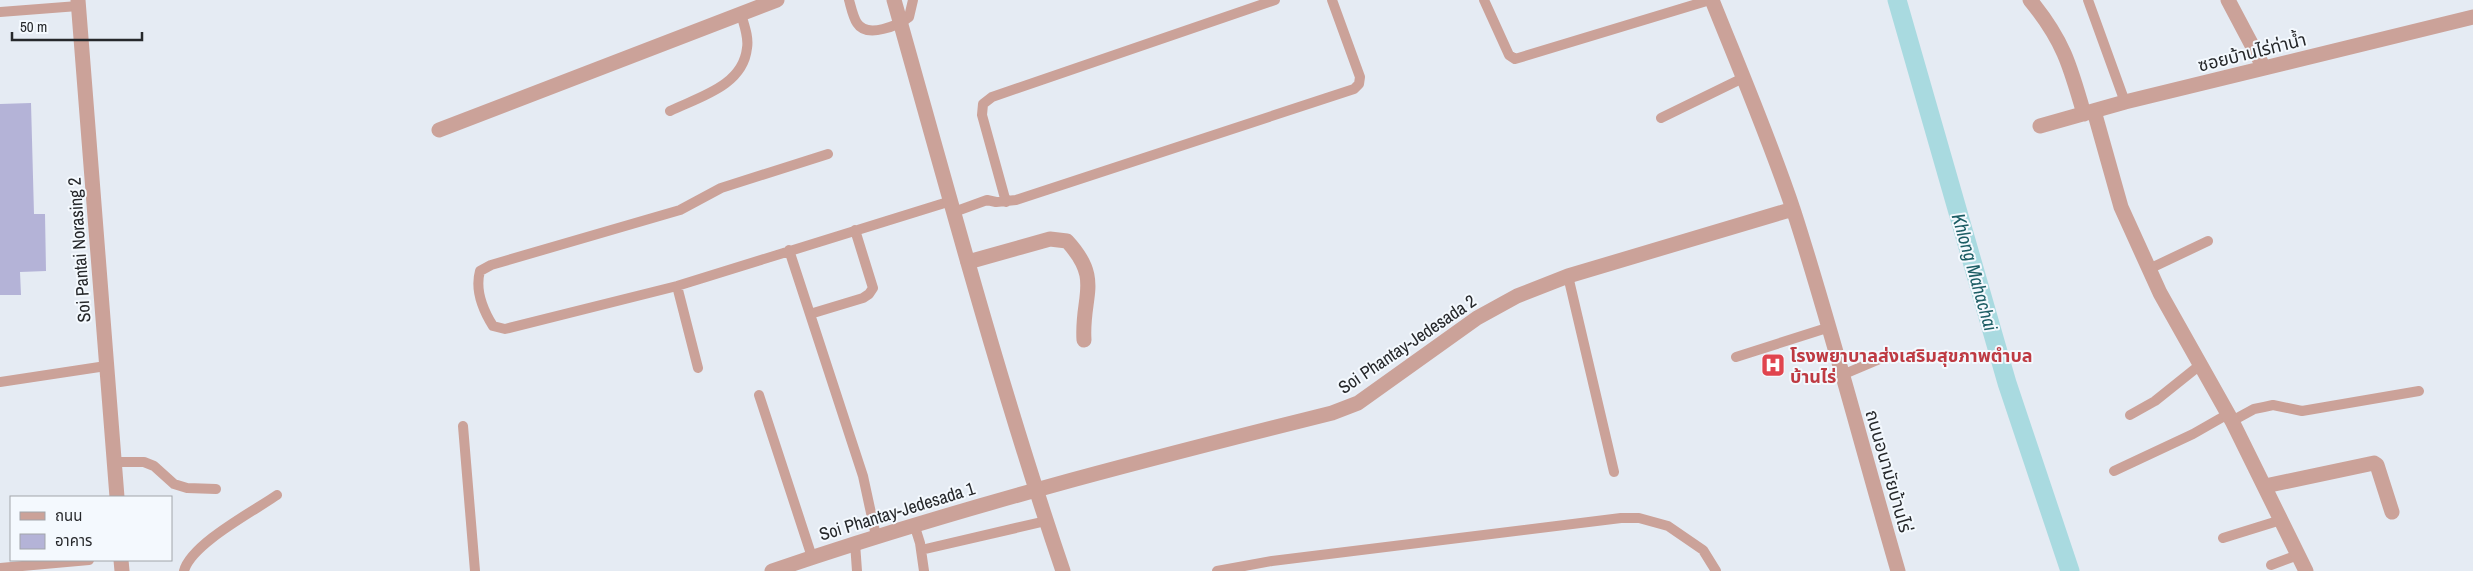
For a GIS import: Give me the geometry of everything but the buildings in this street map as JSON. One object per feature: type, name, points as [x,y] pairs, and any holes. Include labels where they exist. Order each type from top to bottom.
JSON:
[{"type":"street","points":[[439,130],[777,0]]},
{"type":"street","points":[[894,0],[1034,489],[1063,571]]},
{"type":"street","name":"ถนนอนามัยบ้านไร่","points":[[1711,0],[1793,209],[1830,327],[1898,571]]},
{"type":"street","points":[[2030,0],[2052,28],[2068,56],[2121,207],[2160,293],[2230,418],[2306,571]]},
{"type":"street","points":[[2228,0],[2264,68]]},
{"type":"street","name":"Soi Pantai Norasing 2","points":[[78,3],[116,496]]},
{"type":"street","name":"ซอยบ้านไร่ท่าน้ำ","points":[[2040,126],[2125,102],[2473,17]]},
{"type":"street","name":"Soi Phantay-Jedesada 2","points":[[1034,489],[1332,413],[1358,403],[1497,307],[1538,287],[1568,276],[1793,209]]},
{"type":"street","points":[[968,262],[1050,239],[1067,241],[1085,266],[1089,278],[1089,293],[1084,316],[1084,340]]},
{"type":"street","points":[[2265,486],[2374,463],[2377,466],[2392,512]]},
{"type":"street","name":"Soi Phantay-Jedesada 1","points":[[772,571],[914,524],[1034,489]]},
{"type":"lane","points":[[849,0],[857,24],[865,29],[873,30],[900,23],[909,17],[912,0]]},
{"type":"lane","points":[[1006,202],[982,115],[983,104],[992,97],[1275,0]]},
{"type":"lane","points":[[828,154],[721,188],[680,210],[491,265],[480,271],[477,282],[489,320],[493,326],[505,329],[677,286],[855,230],[953,206],[986,200],[1006,202],[1025,197],[1354,89],[1359,84],[1360,77],[1332,0]]},
{"type":"lane","points":[[1484,0],[1509,56],[1515,60],[1711,0]]},
{"type":"lane","points":[[2088,0],[2125,102]]},
{"type":"lane","points":[[0,12],[78,3]]},
{"type":"lane","points":[[670,111],[734,78],[744,61],[748,47],[741,14]]},
{"type":"lane","points":[[1661,118],[1743,78]]},
{"type":"lane","points":[[810,314],[863,298],[873,288],[855,230]]},
{"type":"lane","points":[[2149,269],[2208,241]]},
{"type":"lane","points":[[789,250],[863,476],[876,536]]},
{"type":"lane","points":[[1568,276],[1614,472]]},
{"type":"lane","points":[[677,286],[698,368]]},
{"type":"lane","points":[[1736,357],[1830,327]]},
{"type":"lane","points":[[1842,375],[1887,356]]},
{"type":"lane","points":[[2130,415],[2155,401],[2200,364]]},
{"type":"lane","points":[[0,382],[106,366]]},
{"type":"lane","points":[[2114,471],[2254,409],[2273,406],[2302,411],[2419,391]]},
{"type":"lane","points":[[759,395],[812,557]]},
{"type":"lane","points":[[463,426],[475,571]]},
{"type":"lane","points":[[114,462],[144,462],[154,466],[174,484],[187,488],[216,489]]},
{"type":"lane","points":[[184,571],[195,554],[210,541],[277,495]]},
{"type":"lane","points":[[1217,571],[1272,561],[1621,518],[1639,518],[1668,526],[1703,550],[1716,571]]},
{"type":"lane","points":[[2223,538],[2281,520]]},
{"type":"lane","points":[[921,550],[1046,521]]},
{"type":"lane","points":[[914,524],[924,571]]},
{"type":"lane","points":[[855,543],[857,571]]},
{"type":"lane","points":[[2271,564],[2298,555]]},
{"type":"lane","points":[[0,568],[78,561]]},
{"type":"waterway","name":"Khlong Mahachai","points":[[1897,0],[2007,383],[2070,571]]},
{"type":"place","name":"โรงพยาบาลส่งเสริมสุขภาพตำบล บ้านไร่","points":[[1773,365]]}]
